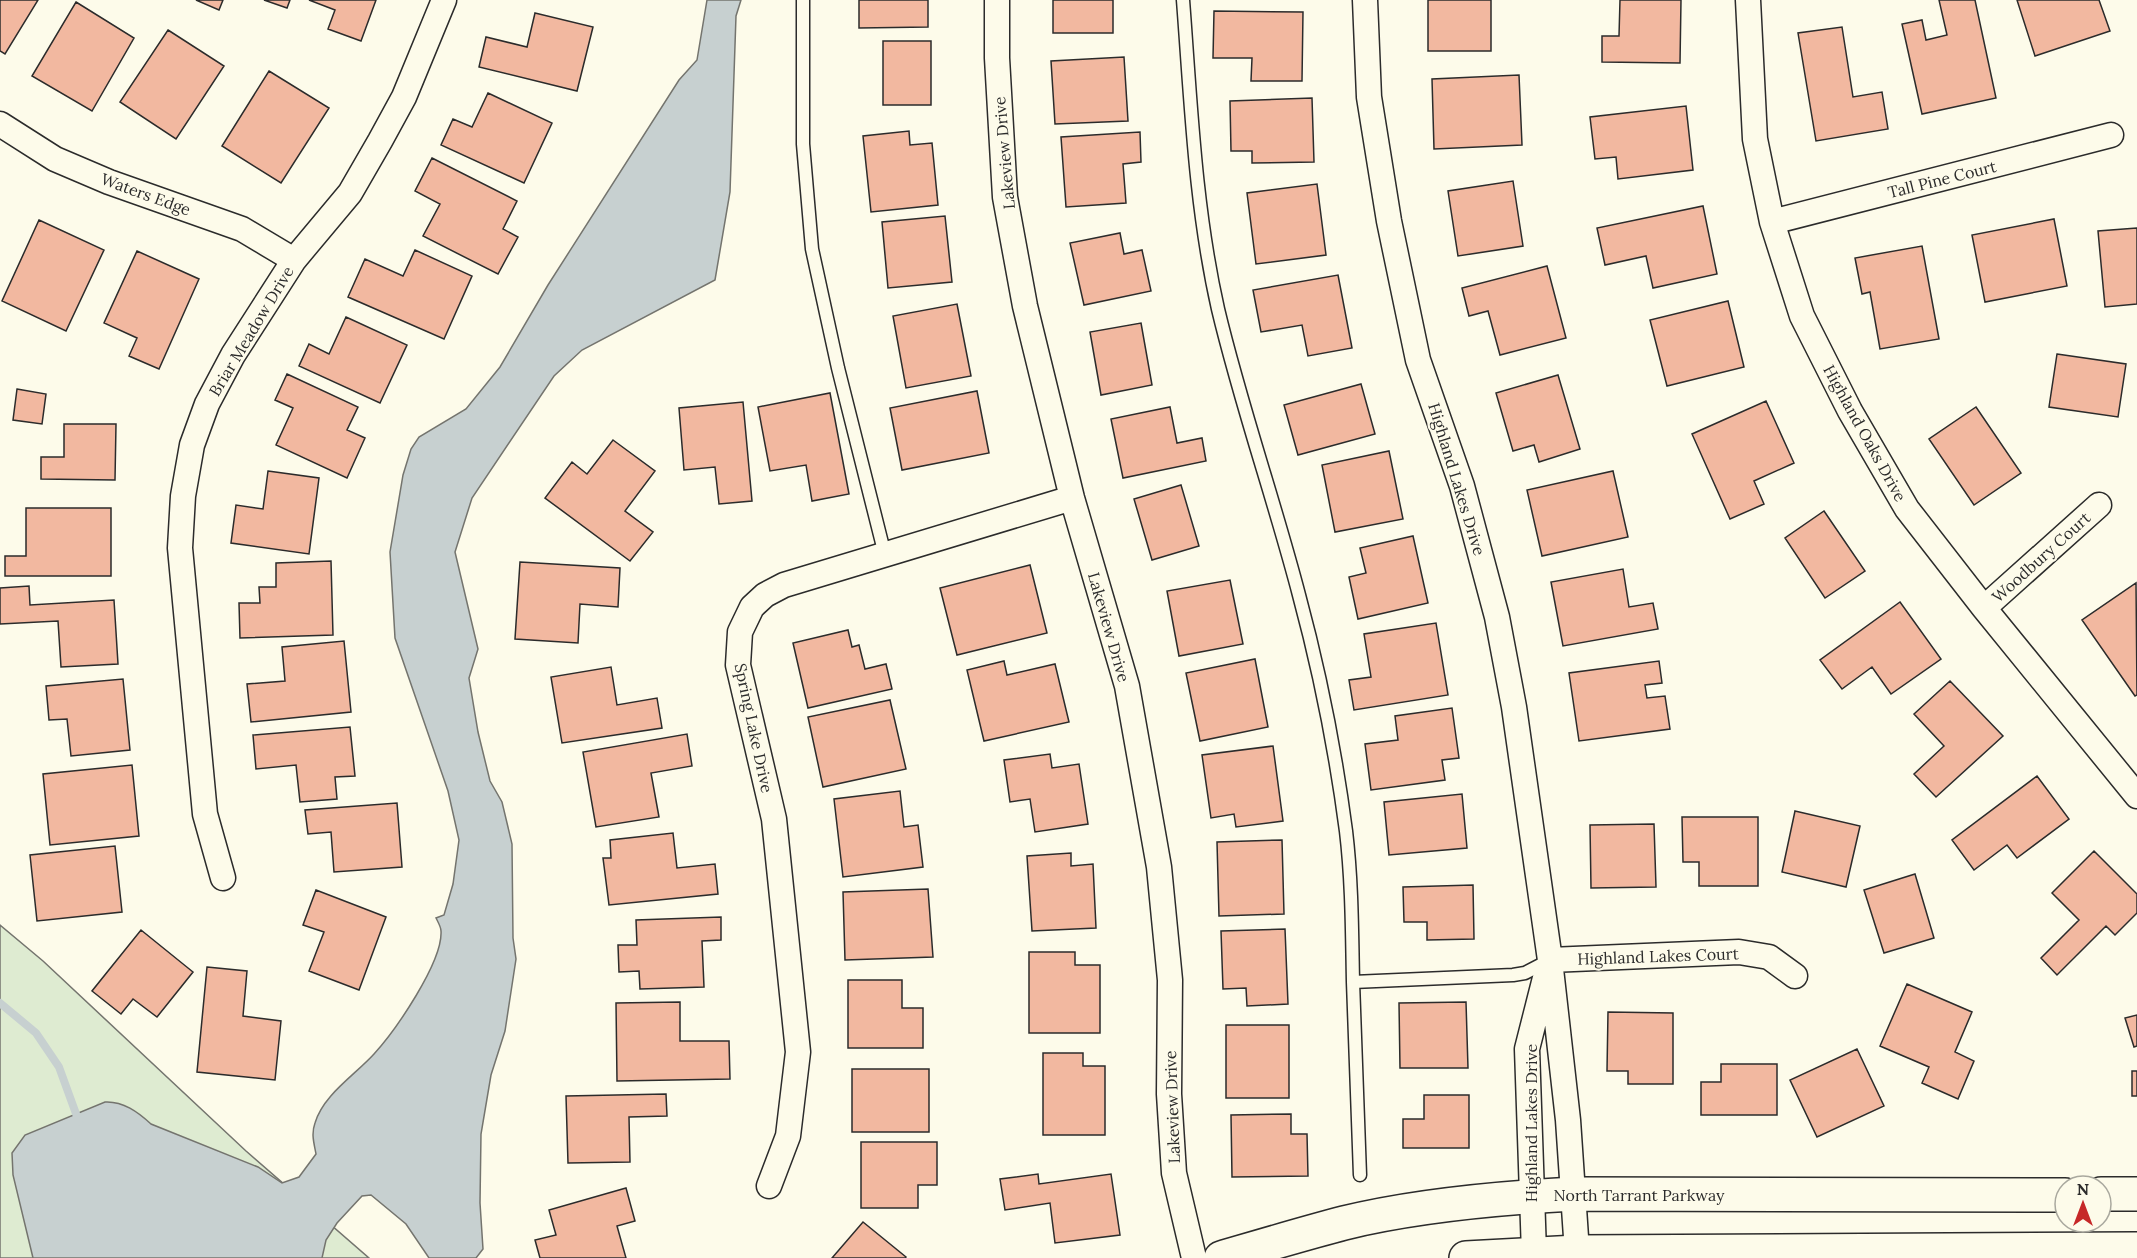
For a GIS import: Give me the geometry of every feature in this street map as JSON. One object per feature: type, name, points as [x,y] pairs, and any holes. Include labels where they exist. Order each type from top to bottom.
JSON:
[{"type":"main road","name":"North Tarrant Parkway","points":[[1221,1258],[1346,1223],[1446,1205],[1531,1196],[1574,1194],[2053,1194]]},
{"type":"main road","points":[[2113,1194],[2137,1194]]},
{"type":"main road","points":[[1466,1258],[1577,1252],[2137,1249]]},
{"type":"street","name":"Briar Meadow Drive","points":[[223,878],[204,814],[180,548],[183,496],[192,445],[207,404],[233,355],[294,260],[350,193],[380,141],[408,87],[444,0]]},
{"type":"street","name":"Lakeview Drive","points":[[997,0],[997,58],[1005,197],[1025,306],[1072,498],[1127,686],[1159,867],[1170,980],[1169,1094],[1174,1173],[1194,1258]]},
{"type":"street","name":"Highland Lakes Drive","points":[[1365,0],[1369,97],[1389,221],[1418,360],[1462,486],[1497,616],[1529,800],[1550,960],[1574,1194],[1577,1252]]},
{"type":"street","name":"Highland Oaks Drive","points":[[1748,0],[1755,139],[1772,222],[1802,316],[1850,411],[1907,509],[1984,608],[2137,796]]},
{"type":"street","name":"Waters Edge","points":[[0,124],[54,159],[109,182],[242,229],[294,260]]},
{"type":"street","name":"Tall Pine Court","points":[[1772,222],[2111,135]]},
{"type":"street","name":"Spring Lake Drive","points":[[769,1186],[788,1136],[798,1052],[774,819],[738,665],[740,632],[752,607],[765,595],[784,585],[1072,498]]},
{"type":"street","name":"Woodbury Court","points":[[1984,608],[2099,506]]},
{"type":"street","name":"Highland Lakes Court","points":[[1550,960],[1739,952],[1769,957],[1796,976]]},
{"type":"street","name":"Highland Lakes Drive","points":[[1534,1253],[1527,1049],[1550,960]]},
{"type":"lane","points":[[803,0],[803,144],[812,249],[838,368],[885,555]]},
{"type":"lane","points":[[1183,0],[1193,155],[1203,230],[1218,308],[1250,433],[1299,596],[1346,832],[1360,1175]]},
{"type":"lane","points":[[1353,982],[1505,976],[1525,973],[1550,960]]},
{"type":"green space","points":[[0,925],[43,961],[246,1151],[369,1258],[0,1258]]},
{"type":"shaded area","points":[[707,0],[741,0],[736,16],[730,192],[715,280],[582,350],[554,376],[472,498],[455,552],[478,649],[469,678],[478,732],[490,781],[502,802],[512,844],[513,938],[516,959],[505,1031],[491,1075],[481,1134],[480,1203],[483,1249],[476,1258],[429,1258],[406,1224],[371,1195],[362,1196],[337,1223],[326,1240],[322,1258],[33,1258],[13,1175],[12,1153],[25,1135],[105,1102],[112,1102],[130,1108],[151,1124],[258,1167],[282,1183],[299,1177],[316,1154],[313,1139],[314,1127],[325,1103],[383,1043],[416,996],[440,944],[441,929],[436,918],[444,915],[453,884],[459,840],[448,791],[395,638],[390,552],[403,475],[411,449],[419,437],[466,409],[500,367],[548,285],[679,80],[697,60]]},
{"type":"building","points":[[0,0],[38,0],[5,54],[0,51]]},
{"type":"building","points":[[196,0],[223,0],[219,10]]},
{"type":"building","points":[[264,0],[290,0],[287,8]]},
{"type":"building","points":[[309,0],[376,0],[361,41],[328,29],[335,10]]},
{"type":"building","points":[[859,0],[928,0],[928,27],[859,28]]},
{"type":"building","points":[[1053,0],[1113,0],[1113,33],[1053,33]]},
{"type":"building","points":[[1428,0],[1491,0],[1491,51],[1428,51]]},
{"type":"building","points":[[1620,0],[1681,0],[1680,63],[1602,62],[1602,36],[1619,36]]},
{"type":"building","points":[[1939,0],[1975,0],[1996,98],[1922,114],[1902,24],[1922,20],[1926,40],[1947,35]]},
{"type":"building","points":[[2017,0],[2099,0],[2110,31],[2035,56]]},
{"type":"building","points":[[76,2],[134,38],[92,111],[32,76]]},
{"type":"building","points":[[1214,11],[1303,12],[1302,81],[1251,81],[1252,58],[1213,58]]},
{"type":"building","points":[[535,13],[593,27],[577,91],[479,67],[486,37],[527,47]]},
{"type":"building","points":[[1842,27],[1853,97],[1882,92],[1888,129],[1816,141],[1798,33]]},
{"type":"building","points":[[168,30],[224,66],[176,139],[120,102]]},
{"type":"building","points":[[883,41],[931,41],[931,105],[883,105]]},
{"type":"building","points":[[1124,57],[1128,121],[1055,124],[1051,61]]},
{"type":"building","points":[[269,71],[329,108],[281,183],[222,146]]},
{"type":"building","points":[[1519,75],[1522,145],[1434,149],[1432,79]]},
{"type":"building","points":[[488,93],[552,123],[524,183],[441,145],[453,119],[472,127]]},
{"type":"building","points":[[1312,98],[1314,162],[1252,163],[1252,151],[1231,151],[1230,101]]},
{"type":"building","points":[[1686,106],[1693,170],[1618,179],[1616,157],[1595,159],[1590,117]]},
{"type":"building","points":[[909,131],[910,145],[932,143],[938,205],[871,212],[863,136]]},
{"type":"building","points":[[1140,132],[1141,162],[1123,164],[1126,203],[1066,207],[1061,137]]},
{"type":"building","points":[[432,158],[517,201],[503,229],[518,237],[498,274],[423,236],[440,204],[415,191]]},
{"type":"building","points":[[1513,181],[1523,246],[1458,256],[1448,191]]},
{"type":"building","points":[[1317,184],[1326,255],[1256,264],[1247,193]]},
{"type":"building","points":[[1703,206],[1717,274],[1653,288],[1646,256],[1605,265],[1597,228]]},
{"type":"building","points":[[945,216],[952,282],[888,288],[882,222]]},
{"type":"building","points":[[2054,219],[2067,286],[1985,302],[1972,235]]},
{"type":"building","points":[[39,220],[104,250],[66,331],[2,301]]},
{"type":"building","points":[[2137,228],[2137,304],[2105,307],[2098,231]]},
{"type":"building","points":[[1120,233],[1124,254],[1142,250],[1151,291],[1084,305],[1070,243]]},
{"type":"building","points":[[1922,246],[1939,339],[1880,349],[1870,292],[1862,294],[1855,258]]},
{"type":"building","points":[[415,250],[472,276],[444,339],[348,297],[365,259],[403,276]]},
{"type":"building","points":[[137,251],[199,279],[159,369],[129,356],[137,338],[104,323]]},
{"type":"building","points":[[1547,266],[1566,338],[1500,355],[1488,311],[1469,316],[1462,288]]},
{"type":"building","points":[[1338,275],[1352,348],[1308,356],[1302,325],[1261,332],[1253,290]]},
{"type":"building","points":[[1728,301],[1744,367],[1667,386],[1650,320]]},
{"type":"building","points":[[957,304],[971,376],[906,388],[893,316]]},
{"type":"building","points":[[346,317],[407,345],[380,403],[299,366],[309,344],[329,354]]},
{"type":"building","points":[[1141,323],[1152,385],[1101,395],[1090,332]]},
{"type":"building","points":[[2057,354],[2126,364],[2118,417],[2049,407]]},
{"type":"building","points":[[287,374],[358,407],[347,430],[365,438],[347,478],[276,445],[293,408],[275,400]]},
{"type":"building","points":[[1558,375],[1580,449],[1539,462],[1534,445],[1513,451],[1496,393]]},
{"type":"building","points":[[1361,384],[1375,434],[1298,455],[1284,405]]},
{"type":"building","points":[[17,389],[46,394],[42,424],[13,420]]},
{"type":"building","points":[[977,391],[989,453],[902,470],[890,408]]},
{"type":"building","points":[[830,393],[849,494],[812,501],[806,465],[770,471],[758,407]]},
{"type":"building","points":[[1766,401],[1794,463],[1754,481],[1764,504],[1730,519],[1692,434]]},
{"type":"building","points":[[743,402],[752,501],[719,504],[715,467],[684,470],[679,408]]},
{"type":"building","points":[[1170,407],[1177,443],[1202,438],[1206,461],[1123,478],[1111,419]]},
{"type":"building","points":[[1976,407],[2021,473],[1974,505],[1929,439]]},
{"type":"building","points":[[64,424],[116,424],[115,480],[41,479],[41,457],[64,457]]},
{"type":"building","points":[[613,440],[655,471],[625,511],[653,532],[630,561],[545,498],[572,462],[587,474]]},
{"type":"building","points":[[1389,451],[1403,519],[1335,532],[1322,465]]},
{"type":"building","points":[[268,471],[319,478],[309,554],[231,543],[236,505],[263,509]]},
{"type":"building","points":[[1613,471],[1628,537],[1542,556],[1527,490]]},
{"type":"building","points":[[1181,485],[1199,546],[1152,560],[1134,499]]},
{"type":"building","points":[[26,508],[111,508],[111,576],[5,576],[5,556],[26,556]]},
{"type":"building","points":[[1824,511],[1865,571],[1825,598],[1785,538]]},
{"type":"building","points":[[1413,536],[1428,603],[1358,619],[1349,577],[1366,573],[1360,548]]},
{"type":"building","points":[[331,561],[333,635],[240,638],[239,603],[260,603],[259,587],[276,587],[276,563]]},
{"type":"building","points":[[520,562],[620,568],[618,607],[580,604],[578,643],[515,639]]},
{"type":"building","points":[[1030,565],[1047,633],[957,655],[940,588]]},
{"type":"building","points":[[1623,569],[1629,607],[1653,603],[1658,629],[1563,646],[1551,582]]},
{"type":"building","points":[[1230,580],[1243,644],[1179,656],[1167,591]]},
{"type":"building","points":[[2136,583],[2137,695],[2135,696],[2082,620]]},
{"type":"building","points":[[29,586],[30,605],[114,600],[118,664],[61,667],[58,621],[0,624],[0,588]]},
{"type":"building","points":[[1900,602],[1941,659],[1891,694],[1872,667],[1842,689],[1820,660]]},
{"type":"building","points":[[1436,623],[1448,695],[1354,710],[1349,680],[1371,677],[1364,634]]},
{"type":"building","points":[[848,630],[852,647],[859,645],[865,669],[886,664],[892,689],[808,708],[793,643]]},
{"type":"building","points":[[344,641],[351,712],[251,722],[247,684],[285,681],[282,647]]},
{"type":"building","points":[[1255,659],[1268,727],[1200,741],[1186,673]]},
{"type":"building","points":[[1004,661],[1007,675],[1055,664],[1069,722],[984,741],[967,670]]},
{"type":"building","points":[[1659,661],[1662,683],[1645,685],[1647,698],[1665,696],[1670,729],[1579,741],[1569,673]]},
{"type":"building","points":[[611,667],[617,705],[657,698],[662,728],[562,743],[551,677]]},
{"type":"building","points":[[123,679],[130,750],[71,756],[67,719],[49,720],[46,686]]},
{"type":"building","points":[[1950,681],[2003,736],[1936,797],[1914,774],[1944,746],[1914,714]]},
{"type":"building","points":[[890,700],[906,769],[823,787],[808,717]]},
{"type":"building","points":[[1452,708],[1459,758],[1442,760],[1445,780],[1371,790],[1365,744],[1398,740],[1395,716]]},
{"type":"building","points":[[350,727],[355,776],[335,777],[337,799],[300,802],[296,765],[256,769],[253,735]]},
{"type":"building","points":[[687,734],[692,766],[651,773],[659,817],[596,827],[583,752]]},
{"type":"building","points":[[1273,746],[1283,821],[1236,827],[1234,814],[1211,818],[1202,755]]},
{"type":"building","points":[[1050,754],[1052,768],[1079,764],[1088,824],[1035,832],[1030,799],[1010,802],[1004,760]]},
{"type":"building","points":[[132,765],[139,836],[50,845],[43,774]]},
{"type":"building","points":[[2037,776],[2069,819],[2017,858],[2007,845],[1974,870],[1952,840]]},
{"type":"building","points":[[900,791],[904,827],[918,825],[923,867],[843,877],[834,799]]},
{"type":"building","points":[[1462,794],[1467,848],[1389,855],[1384,802]]},
{"type":"building","points":[[397,803],[402,867],[334,872],[331,832],[308,834],[305,810]]},
{"type":"building","points":[[1795,811],[1860,826],[1846,887],[1782,872]]},
{"type":"building","points":[[1682,817],[1758,817],[1758,886],[1699,886],[1699,862],[1683,862]]},
{"type":"building","points":[[1654,824],[1656,887],[1591,888],[1590,825]]},
{"type":"building","points":[[673,833],[677,868],[715,864],[718,894],[609,905],[603,858],[611,858],[610,840]]},
{"type":"building","points":[[1282,840],[1284,914],[1219,916],[1217,842]]},
{"type":"building","points":[[115,846],[122,912],[37,921],[30,855]]},
{"type":"building","points":[[2094,851],[2137,894],[2137,913],[2115,935],[2106,926],[2057,975],[2041,958],[2079,920],[2052,893]]},
{"type":"building","points":[[1071,853],[1071,866],[1093,864],[1096,928],[1032,931],[1027,856]]},
{"type":"building","points":[[1915,874],[1934,938],[1884,953],[1864,890]]},
{"type":"building","points":[[1473,885],[1474,939],[1427,940],[1427,922],[1404,922],[1403,887]]},
{"type":"building","points":[[928,889],[933,957],[845,960],[843,892]]},
{"type":"building","points":[[316,890],[386,917],[359,990],[309,971],[324,932],[303,925]]},
{"type":"building","points":[[721,917],[721,940],[702,941],[704,987],[640,989],[639,971],[619,972],[618,945],[637,945],[636,920]]},
{"type":"building","points":[[1285,929],[1288,1004],[1247,1006],[1246,988],[1223,989],[1221,931]]},
{"type":"building","points":[[141,930],[193,972],[157,1017],[133,999],[121,1014],[92,991]]},
{"type":"building","points":[[1029,952],[1075,952],[1075,965],[1100,965],[1100,1033],[1029,1033]]},
{"type":"building","points":[[207,967],[247,971],[243,1016],[281,1021],[275,1080],[197,1072]]},
{"type":"building","points":[[848,980],[902,980],[902,1008],[923,1008],[923,1048],[848,1048]]},
{"type":"building","points":[[1907,984],[1972,1012],[1955,1052],[1974,1061],[1958,1099],[1922,1083],[1929,1067],[1880,1046]]},
{"type":"building","points":[[680,1002],[680,1041],[729,1041],[730,1079],[617,1081],[616,1003]]},
{"type":"building","points":[[1466,1002],[1468,1068],[1400,1068],[1399,1003]]},
{"type":"building","points":[[1608,1012],[1673,1013],[1673,1084],[1628,1084],[1628,1071],[1607,1071]]},
{"type":"building","points":[[2137,1015],[2137,1046],[2134,1047],[2125,1018]]},
{"type":"building","points":[[1226,1025],[1289,1025],[1289,1098],[1226,1098]]},
{"type":"building","points":[[1857,1049],[1884,1106],[1817,1137],[1790,1080]]},
{"type":"building","points":[[1043,1053],[1083,1053],[1083,1066],[1105,1066],[1105,1135],[1043,1135]]},
{"type":"building","points":[[1721,1064],[1777,1064],[1777,1115],[1701,1115],[1701,1082],[1721,1082]]},
{"type":"building","points":[[852,1069],[929,1069],[929,1132],[852,1132]]},
{"type":"building","points":[[2132,1071],[2137,1071],[2137,1096],[2132,1096]]},
{"type":"building","points":[[666,1094],[667,1116],[629,1117],[630,1162],[568,1163],[566,1096]]},
{"type":"building","points":[[1424,1095],[1469,1095],[1469,1148],[1403,1148],[1403,1119],[1424,1119]]},
{"type":"building","points":[[1291,1114],[1291,1134],[1307,1134],[1308,1176],[1232,1177],[1231,1115]]},
{"type":"building","points":[[861,1142],[937,1142],[937,1185],[918,1185],[918,1208],[861,1208]]},
{"type":"building","points":[[1038,1174],[1039,1184],[1111,1174],[1120,1235],[1055,1243],[1050,1203],[1005,1210],[1000,1179]]},
{"type":"building","points":[[626,1188],[635,1221],[617,1226],[626,1258],[540,1258],[535,1240],[556,1235],[549,1210]]},
{"type":"building","points":[[863,1222],[906,1257],[832,1258]]},
{"type":"waterway","points":[[0,1003],[36,1033],[59,1067],[79,1122]]}]
